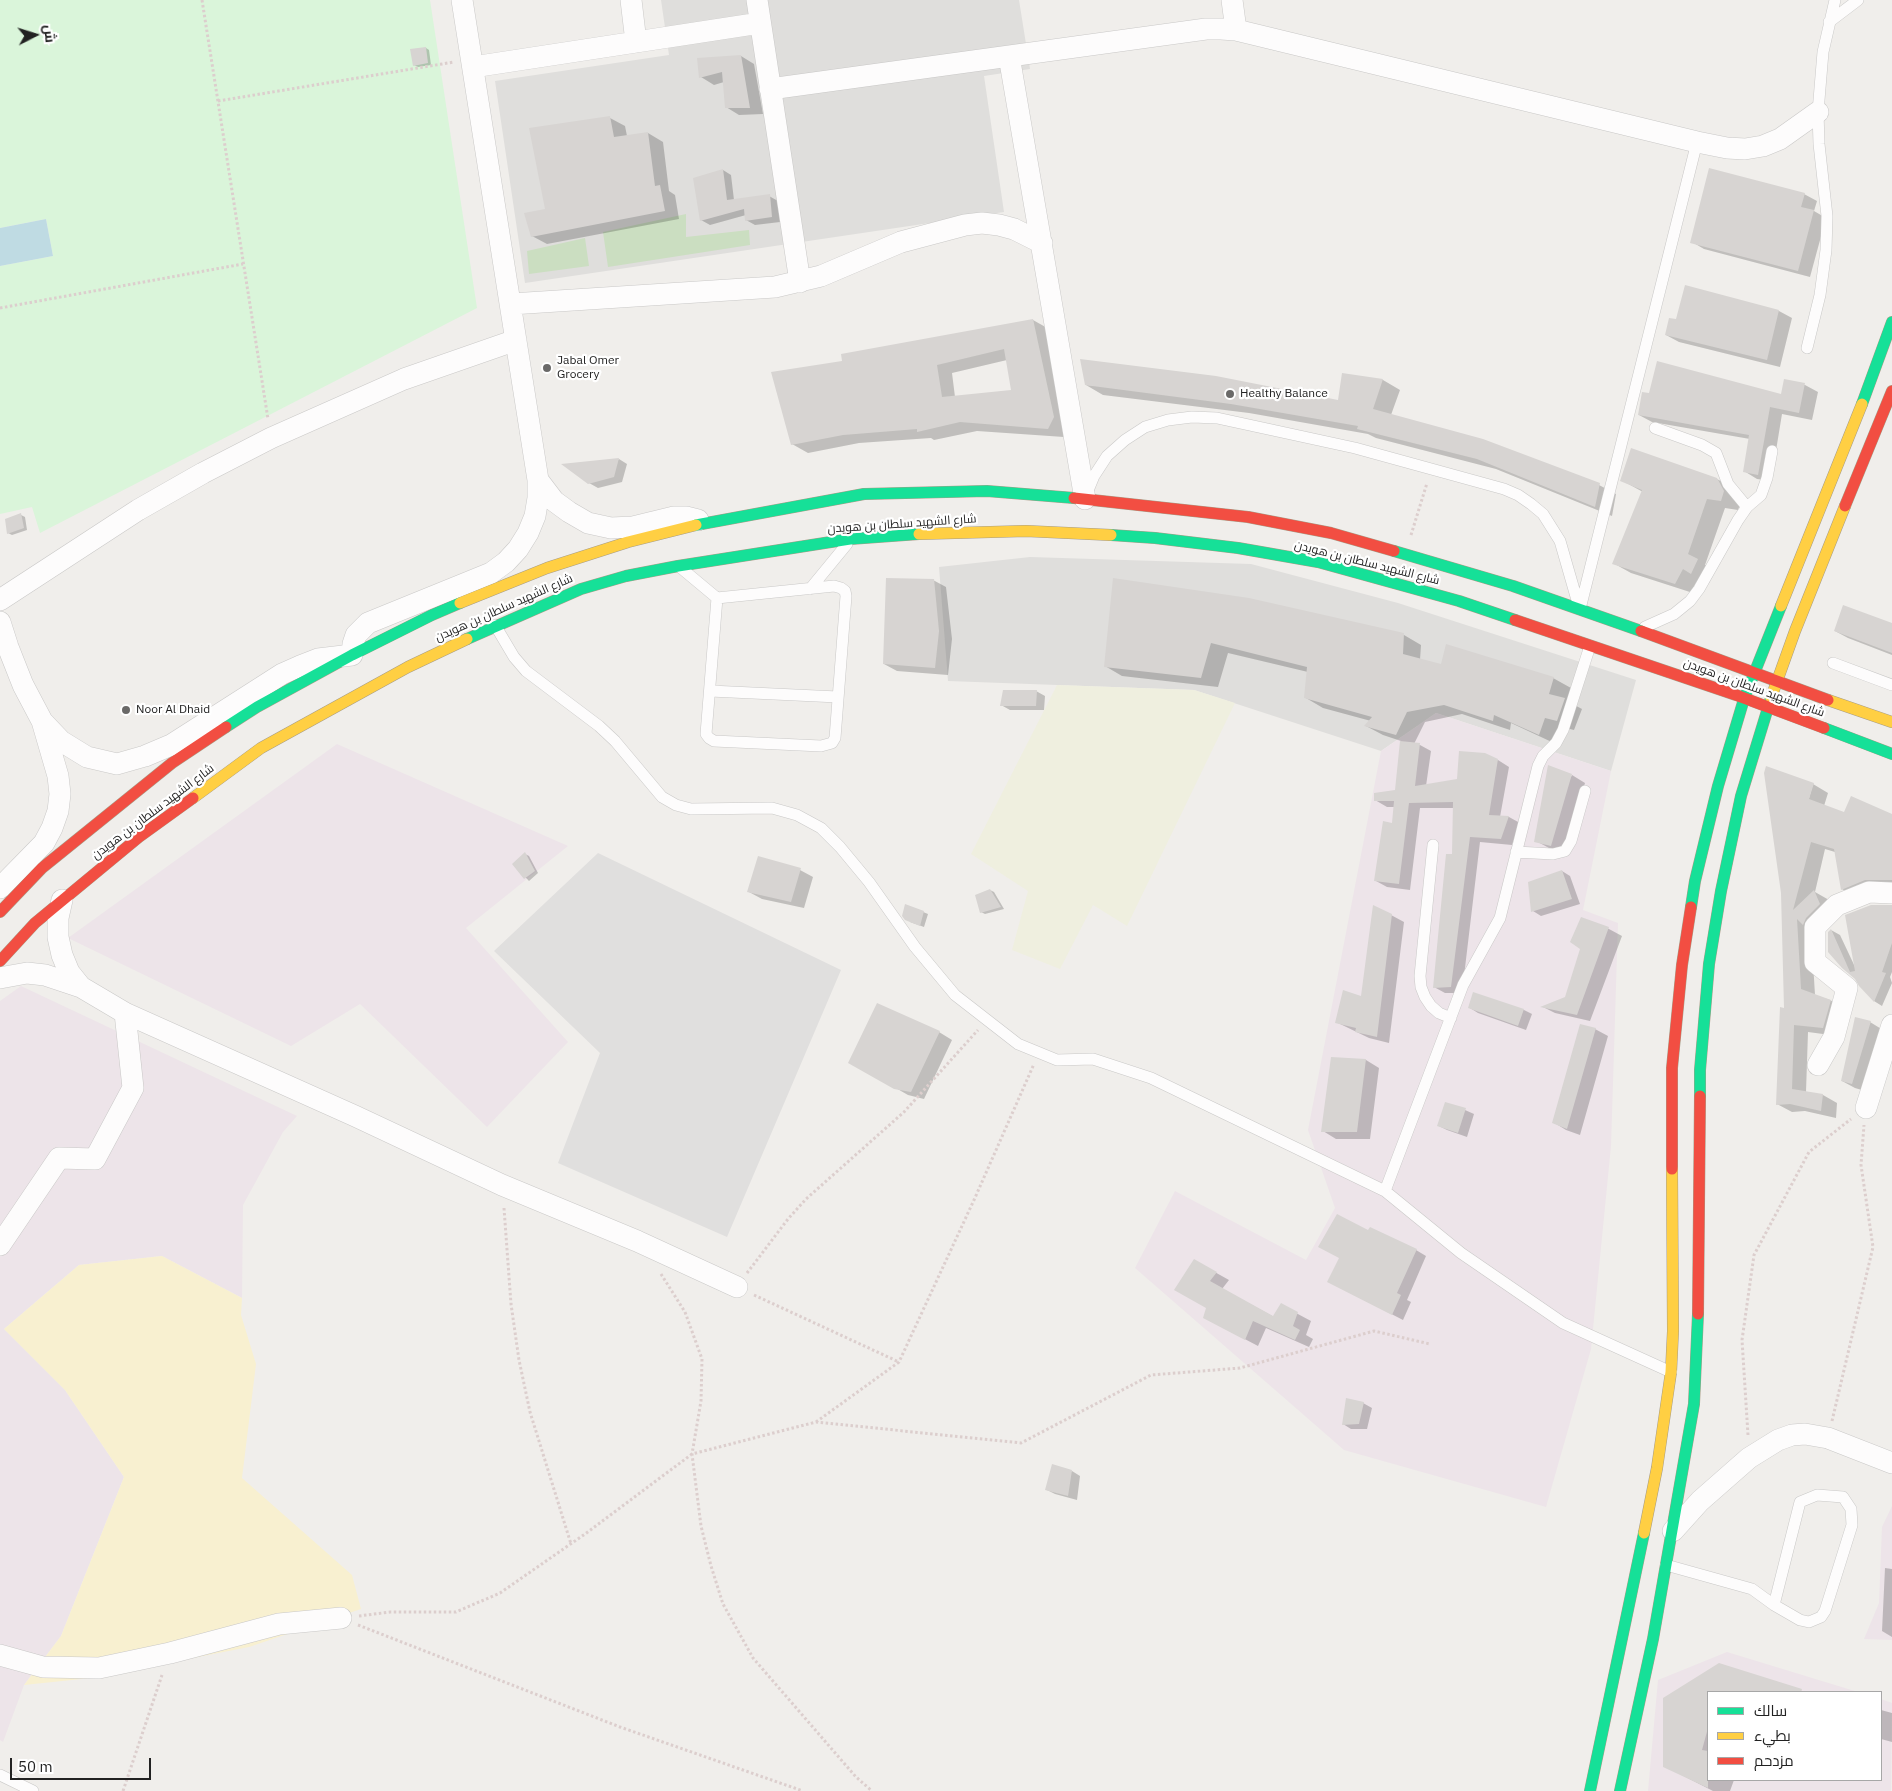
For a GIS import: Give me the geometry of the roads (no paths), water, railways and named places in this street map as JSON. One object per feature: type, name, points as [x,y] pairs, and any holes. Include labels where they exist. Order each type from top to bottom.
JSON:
[{"type":"main road","points":[[1590,1791],[1657,1468],[1671,1372],[1673,1331],[1672,1068],[1682,965],[1695,881],[1718,786],[1744,698],[1875,372],[1892,322]]},
{"type":"main road","points":[[1620,1791],[1673,1531],[1694,1404],[1698,1348],[1700,1070],[1709,964],[1720,890],[1741,796],[1768,707],[1795,631],[1892,391]]},
{"type":"main road","name":"شارع الشهيد سلطان بن هويدن","points":[[0,912],[42,868],[172,763],[257,707],[352,655],[432,615],[547,568],[628,542],[704,523],[864,494],[987,491],[1085,499],[1248,517],[1331,533],[1513,586],[1892,722]]},
{"type":"main road","points":[[987,491],[994,498],[996,507]]},
{"type":"main road","points":[[850,540],[872,530],[900,523]]},
{"type":"main road","name":"شارع الشهيد سلطان بن هويدن","points":[[0,961],[36,923],[139,837],[262,748],[408,667],[495,625],[581,589],[626,576],[678,566],[850,540],[953,532],[1026,531],[1155,538],[1238,548],[1318,562],[1459,601],[1744,698],[1892,754]]},
{"type":"street","points":[[42,721],[61,741],[87,757],[117,764],[145,756],[171,745],[282,674],[318,659],[352,655],[356,635],[368,624],[491,573],[506,562],[528,533],[538,498],[538,480],[462,0]]},
{"type":"street","points":[[631,0],[636,42]]},
{"type":"street","points":[[756,0],[800,282]]},
{"type":"street","points":[[1232,0],[1236,30]]},
{"type":"street","points":[[472,63],[636,42],[760,23]]},
{"type":"street","points":[[770,89],[1206,29],[1236,30],[1727,148],[1745,149],[1763,146],[1780,139],[1818,112]]},
{"type":"street","points":[[1008,56],[1085,499]]},
{"type":"street","points":[[511,304],[750,289],[800,282],[841,268],[901,242],[965,225],[982,223],[1014,229],[1042,243]]},
{"type":"street","points":[[0,600],[138,510],[203,473],[271,438],[404,379],[516,340]]},
{"type":"street","points":[[538,480],[554,501],[588,524],[611,528],[633,527],[674,516],[686,517],[704,523]]},
{"type":"street","points":[[0,622],[4,651],[42,721],[58,776],[60,794],[58,811],[44,843],[0,888]]},
{"type":"street","points":[[1818,1065],[1834,1037],[1847,988],[1815,962],[1815,927],[1837,905],[1869,892],[1892,893]]},
{"type":"street","points":[[62,900],[58,918],[58,937],[62,955],[69,972],[81,987]]},
{"type":"street","points":[[0,978],[27,973],[45,975],[81,987],[125,1013],[502,1184],[736,1287]]},
{"type":"street","points":[[0,1245],[59,1158],[96,1159],[133,1088],[125,1013]]},
{"type":"street","points":[[1866,1108],[1892,1025]]},
{"type":"street","points":[[1673,1531],[1700,1502],[1749,1458],[1778,1440],[1792,1435],[1805,1434],[1828,1438],[1892,1463]]},
{"type":"street","points":[[0,1654],[43,1667],[99,1668],[170,1653],[279,1624],[341,1618]]},
{"type":"lane","points":[[1807,348],[1822,286],[1826,250],[1827,216],[1819,144],[1818,112],[1821,67],[1834,0]]},
{"type":"lane","points":[[1829,22],[1858,0]]},
{"type":"lane","points":[[1580,609],[1697,142]]},
{"type":"lane","points":[[1085,499],[1094,476],[1107,456],[1125,440],[1145,427],[1168,420],[1192,417],[1217,418],[1355,448],[1511,492],[1531,504],[1543,514],[1560,541],[1580,609]]},
{"type":"lane","points":[[1655,428],[1702,445],[1716,454],[1728,484],[1747,507]]},
{"type":"lane","points":[[1639,630],[1669,618],[1690,601],[1699,589],[1729,533],[1747,507],[1757,500],[1763,490],[1772,451]]},
{"type":"lane","points":[[810,589],[850,540]]},
{"type":"lane","points":[[678,566],[717,598],[834,586],[845,591],[835,738],[832,743],[821,746],[714,741],[706,734],[717,598]]},
{"type":"lane","points":[[495,625],[514,658],[526,671],[599,726],[615,741],[662,797],[676,805],[691,809],[772,808],[797,815],[820,828],[840,847],[869,882],[915,948],[955,995],[1018,1044],[1057,1060],[1093,1060],[1152,1078],[1385,1191],[1460,1253],[1563,1323],[1671,1372]]},
{"type":"lane","points":[[1385,1191],[1464,985],[1500,918],[1538,766],[1543,756],[1556,743],[1564,730],[1590,646]]},
{"type":"lane","points":[[1833,663],[1892,685]]},
{"type":"lane","points":[[710,691],[838,697]]},
{"type":"lane","points":[[1516,852],[1553,854],[1565,851],[1571,841],[1585,791]]},
{"type":"lane","points":[[1433,845],[1420,987],[1424,997],[1431,1006],[1451,1018]]},
{"type":"lane","points":[[1666,1565],[1752,1588],[1774,1605],[1792,1616],[1809,1622],[1821,1617],[1825,1611],[1852,1525],[1851,1509],[1843,1497],[1817,1495],[1800,1502],[1774,1605]]},
{"type":"lane","points":[[0,1775],[33,1791]]},
{"type":"water","points":[[46,219],[53,256],[0,266],[0,228]]},
{"type":"place","name":"Jabal Omer Grocery","points":[[547,368]]},
{"type":"place","name":"Healthy Balance","points":[[1230,394]]},
{"type":"place","name":"Noor Al Dhaid","points":[[126,710]]}]
